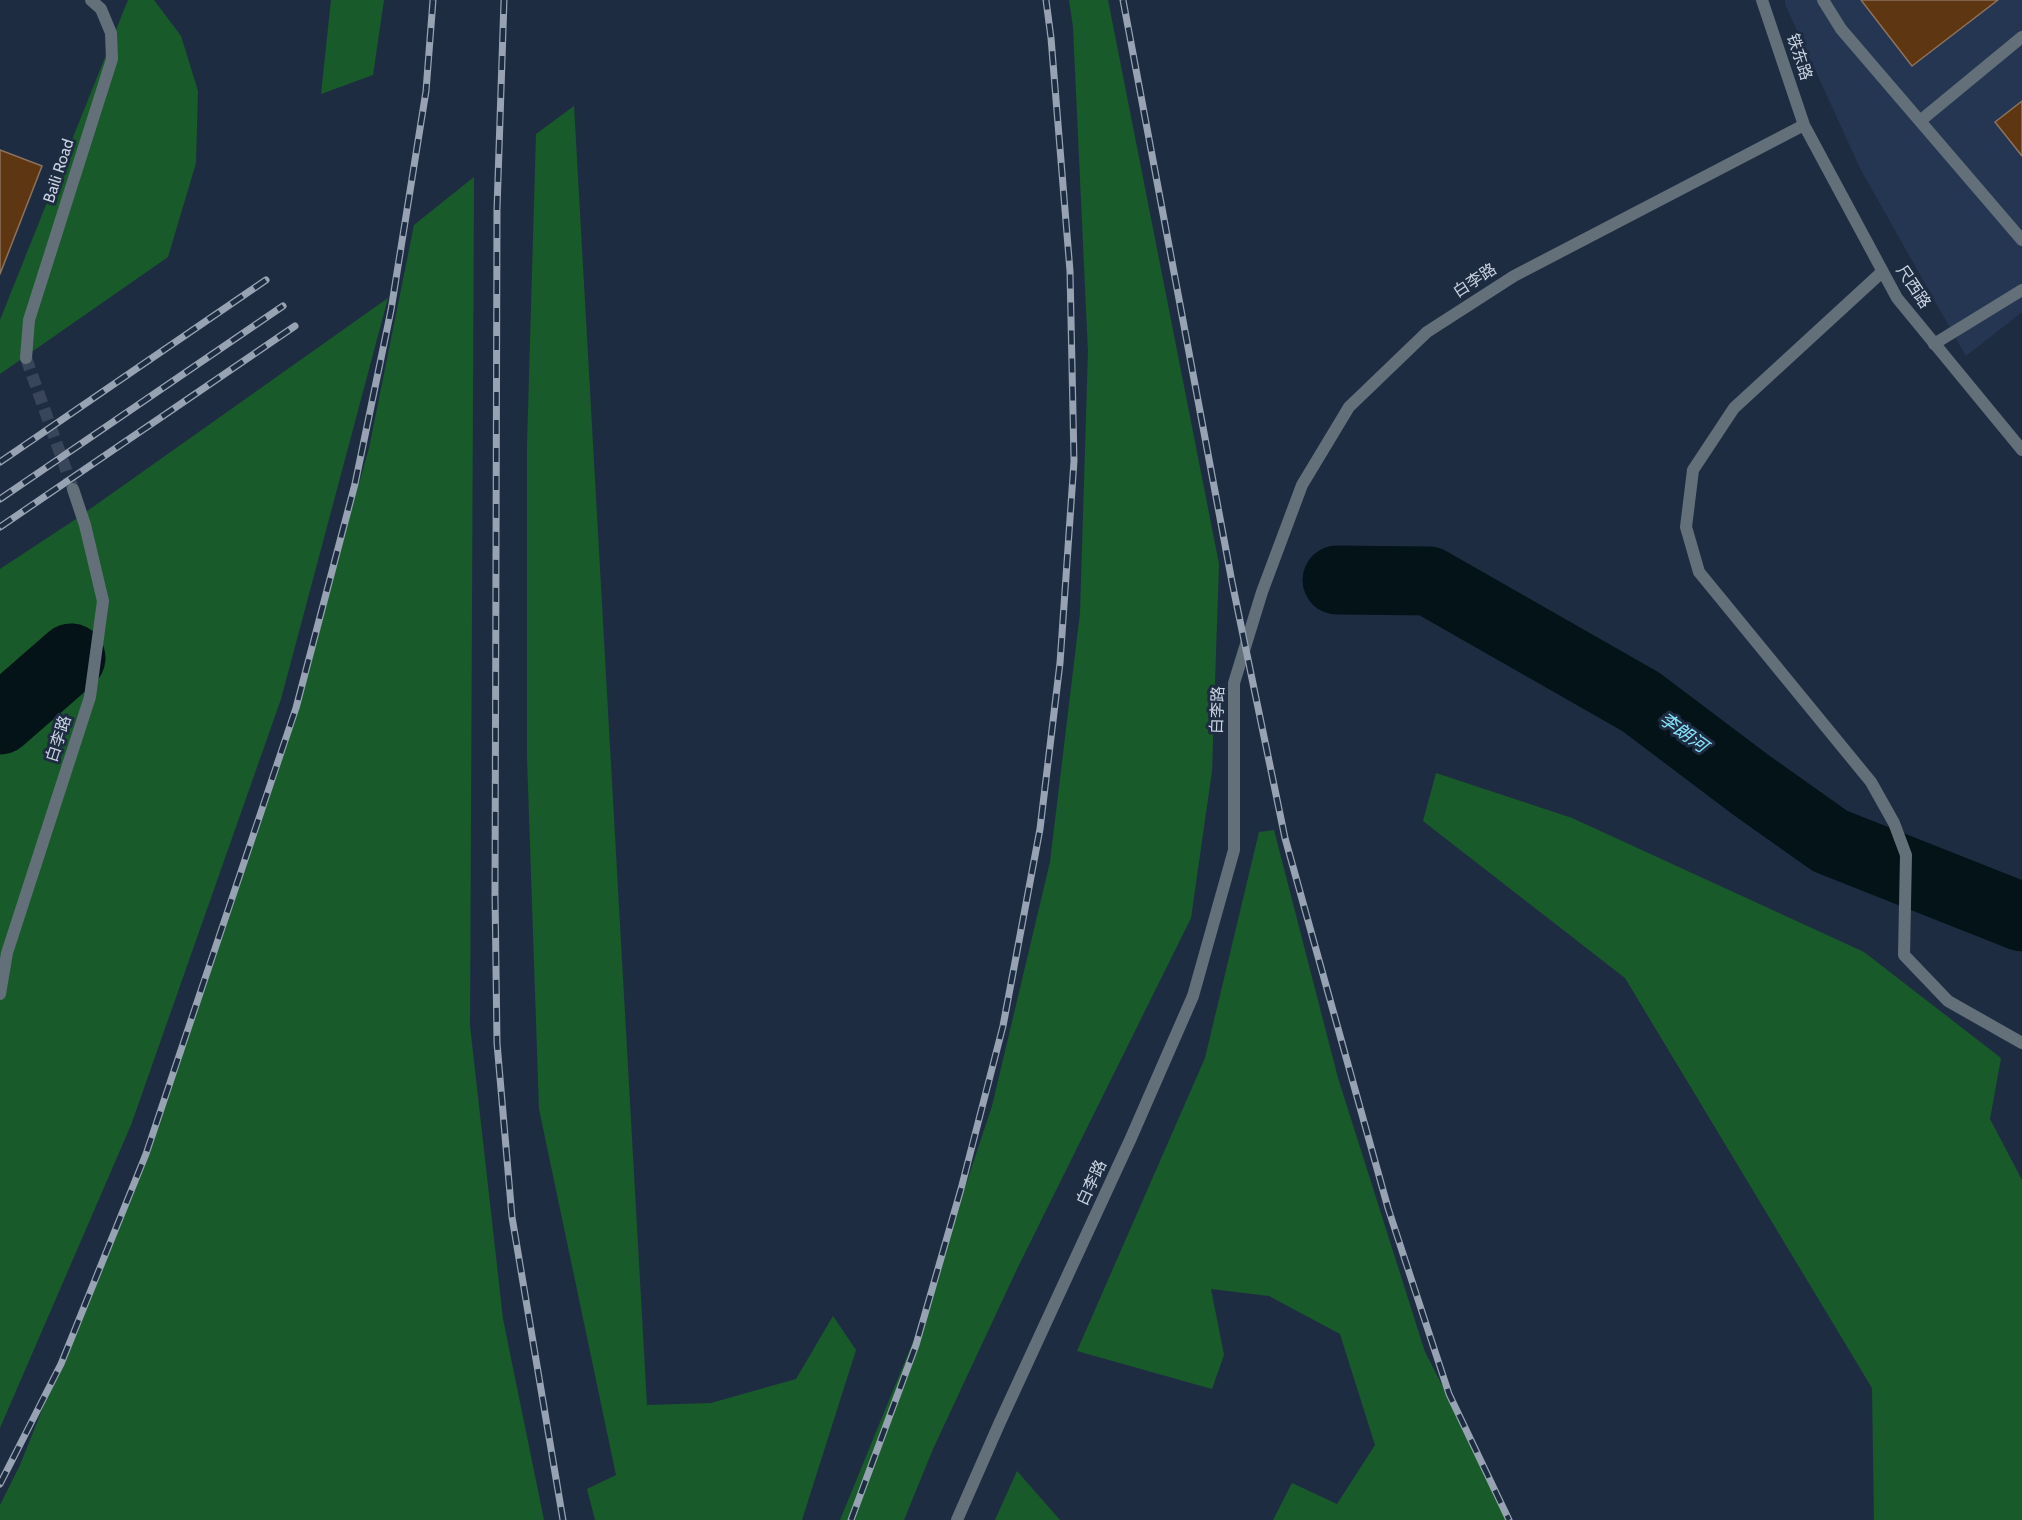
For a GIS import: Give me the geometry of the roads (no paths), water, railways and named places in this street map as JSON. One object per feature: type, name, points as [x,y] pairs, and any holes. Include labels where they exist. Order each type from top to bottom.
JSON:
[{"type":"street","name":"Baili Road","points":[[26,358],[29,320],[112,59],[111,33],[101,9],[91,0]]},
{"type":"street","name":"铁东路","points":[[1762,0],[1804,125]]},
{"type":"street","points":[[1823,0],[1841,29],[2022,240]]},
{"type":"street","points":[[1920,121],[2022,37]]},
{"type":"street","name":"尺西路","points":[[1804,125],[1897,298],[2022,450]]},
{"type":"street","name":"白李路","points":[[957,1520],[1193,996],[1234,850],[1234,683],[1262,592],[1302,485],[1337,426],[1349,407],[1427,332],[1514,276],[1804,125]]},
{"type":"street","points":[[1882,272],[1734,408],[1693,470],[1686,527],[1699,572],[1871,782],[1894,823],[1905,855],[1904,955],[1948,1001],[2022,1043]]},
{"type":"street","points":[[1934,344],[2022,290]]},
{"type":"street","name":"白李路","points":[[0,994],[7,953],[90,697],[103,601],[86,525],[73,489]]},
{"type":"waterway","name":"李朗河","points":[[1337,580],[1429,581],[1641,702],[1830,841],[2022,917]]},
{"type":"waterway","name":"李朗河","points":[[0,720],[71,658]]},
{"type":"tunnel","points":[[26,358],[73,489]]},
{"type":"railway","points":[[0,1484],[61,1364],[146,1154],[296,708],[355,484],[391,310],[426,91],[433,0]]},
{"type":"railway","points":[[504,0],[497,209],[495,894],[497,1043],[512,1217],[563,1520]]},
{"type":"railway","points":[[851,1520],[916,1345],[961,1189],[1003,1026],[1040,829],[1060,663],[1074,461],[1070,271],[1046,0]]},
{"type":"railway","points":[[1123,0],[1232,582],[1285,838],[1388,1208],[1449,1394],[1509,1520]]},
{"type":"railway","points":[[0,462],[266,280]]},
{"type":"railway","points":[[0,499],[283,306]]},
{"type":"railway","points":[[0,527],[295,326]]}]
